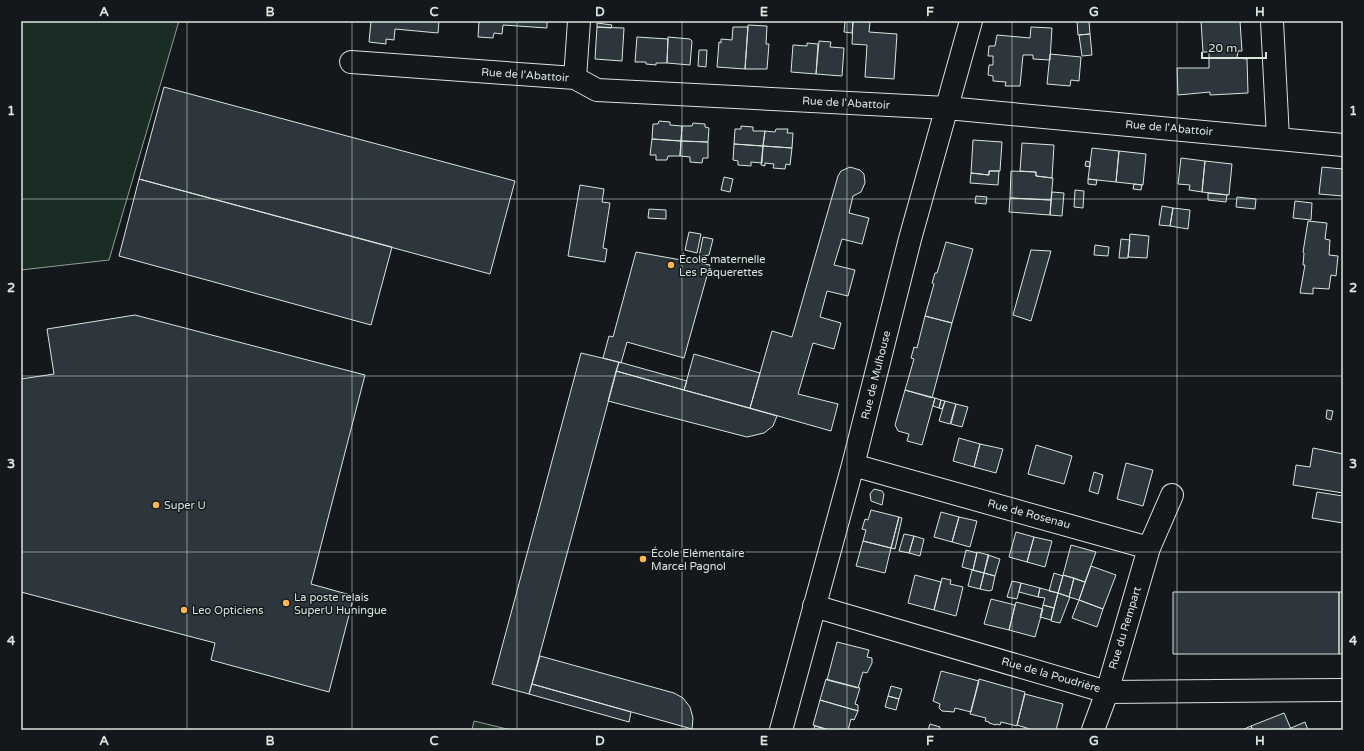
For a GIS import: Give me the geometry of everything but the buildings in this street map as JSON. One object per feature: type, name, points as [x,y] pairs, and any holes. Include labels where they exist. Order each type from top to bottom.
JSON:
[{"type":"street","points":[[576,78],[579,21]]},
{"type":"street","name":"Rue de Mulhouse","points":[[781,730],[853,465],[910,238],[971,21]]},
{"type":"street","points":[[1272,21],[1278,138]]},
{"type":"street","name":"Rue de l'Abattoir","points":[[351,62],[576,78],[597,90],[947,108],[1343,145]]},
{"type":"street","name":"Rue de Rosenau","points":[[853,465],[1149,548]]},
{"type":"street","points":[[1149,548],[1172,495]]},
{"type":"street","name":"Rue du Rempart","points":[[1092,730],[1107,692],[1149,548]]},
{"type":"street","name":"Rue de la Poudrière","points":[[814,606],[1107,692],[1343,690]]},
{"type":"green space","points":[[21,21],[179,21],[109,260],[21,270]]},
{"type":"green space","points":[[474,721],[511,730],[472,730]]},
{"type":"place","name":"École maternelle Les Pâquerettes","points":[[671,265]]},
{"type":"place","name":"Super U","points":[[156,505]]},
{"type":"place","name":"École Elémentaire Marcel Pagnol","points":[[643,559]]},
{"type":"place","name":"La poste relais SuperU Huningue","points":[[286,603]]},
{"type":"place","name":"Leo Opticiens","points":[[184,610]]}]
